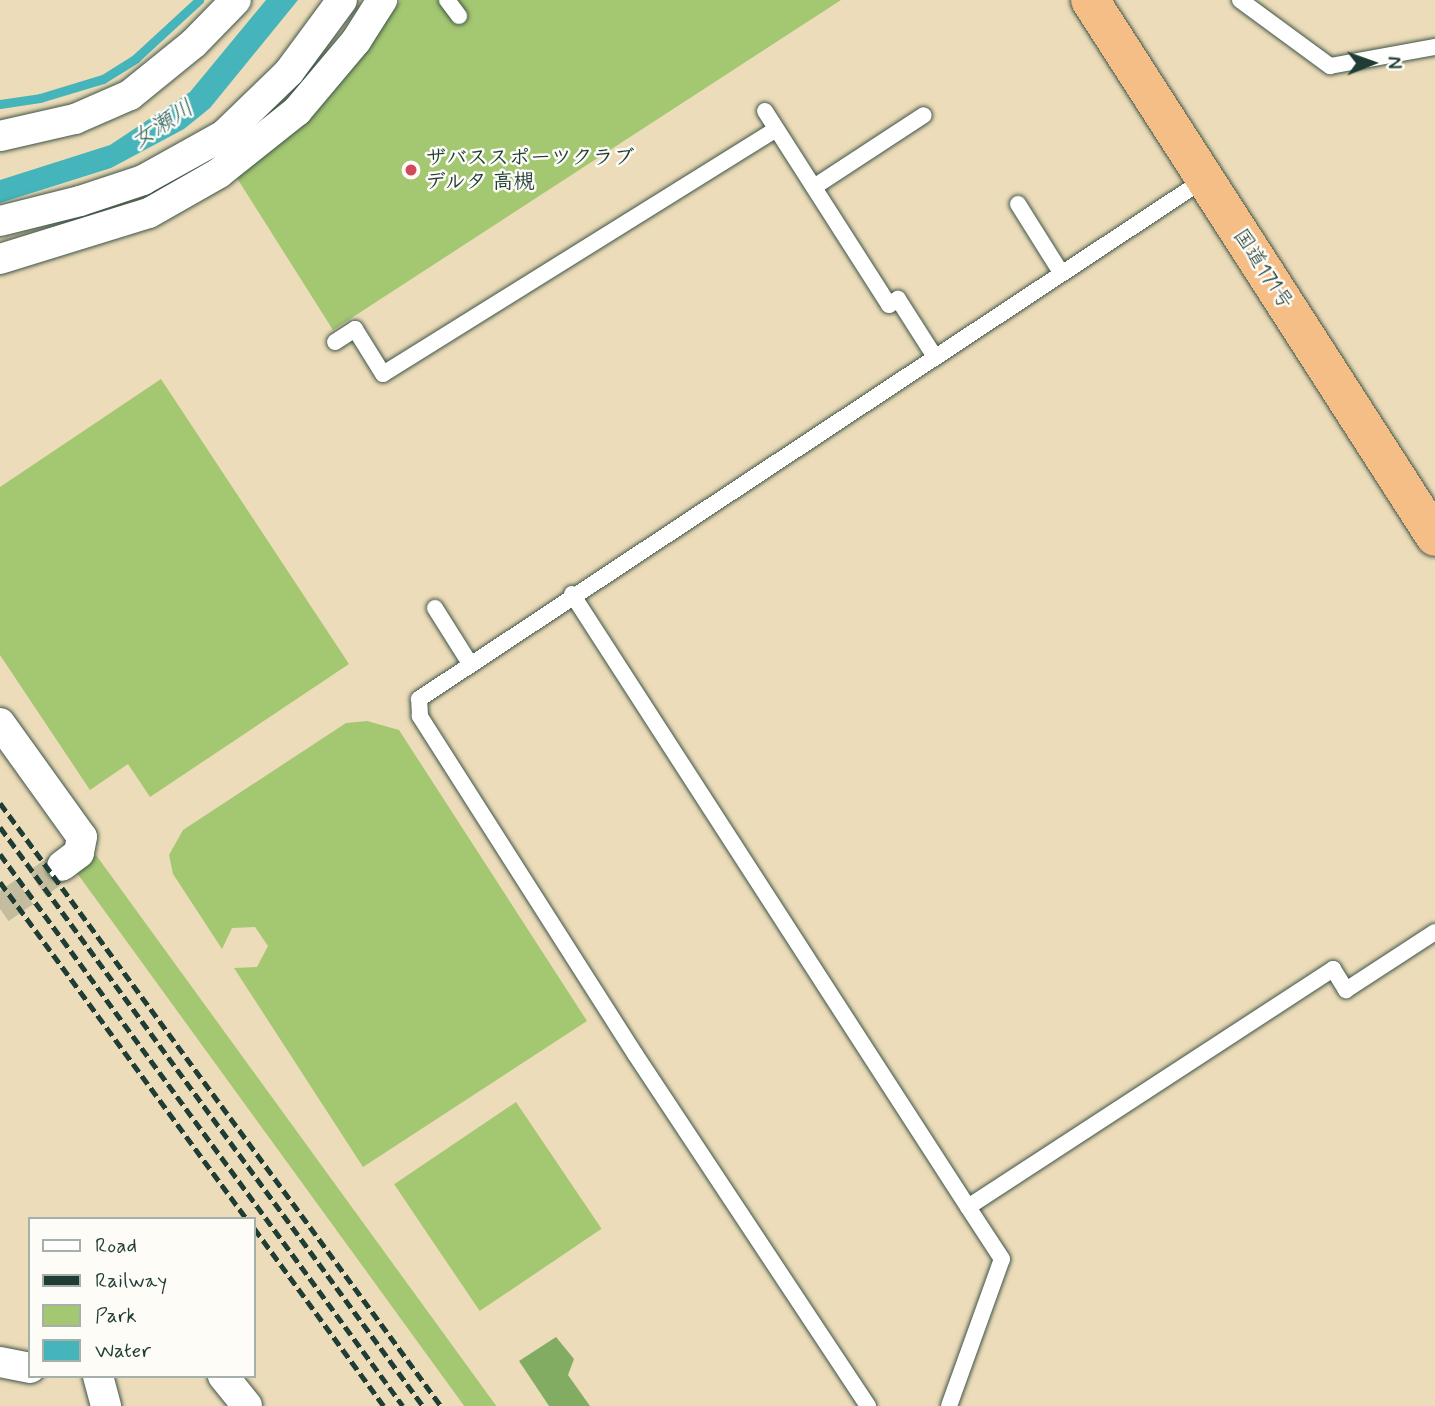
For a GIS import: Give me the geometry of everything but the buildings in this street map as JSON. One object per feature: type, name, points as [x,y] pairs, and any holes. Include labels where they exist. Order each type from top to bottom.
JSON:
[{"type":"highway","name":"国道171号","points":[[1090,0],[1435,537]]},
{"type":"street","points":[[0,136],[75,119],[130,95],[194,43],[236,0]]},
{"type":"street","points":[[0,221],[143,180],[224,135],[289,72],[342,0]]},
{"type":"street","points":[[0,259],[149,213],[219,173],[297,111],[356,41],[382,0]]},
{"type":"street","points":[[0,723],[82,837],[79,853],[62,866]]},
{"type":"street","points":[[0,1362],[28,1368]]},
{"type":"street","points":[[99,1378],[106,1406]]},
{"type":"street","points":[[225,1378],[247,1406]]},
{"type":"lane","points":[[447,0],[458,16]]},
{"type":"lane","points":[[1240,0],[1329,66],[1435,47]]},
{"type":"lane","points":[[765,111],[889,305],[898,299],[933,354]]},
{"type":"lane","points":[[814,187],[924,115]]},
{"type":"lane","points":[[335,342],[355,329],[383,374],[776,129]]},
{"type":"lane","points":[[868,1406],[627,1042],[420,716],[421,694],[933,354],[1205,179]]},
{"type":"lane","points":[[1018,204],[1060,271]]},
{"type":"lane","points":[[572,594],[1002,1259],[948,1406]]},
{"type":"lane","points":[[435,608],[469,662]]},
{"type":"lane","points":[[968,1207],[1333,969],[1346,990],[1435,932]]},
{"type":"green space","name":"ザバススポーツクラブ デルタ 高槻","points":[[401,0],[841,0],[333,330],[235,175],[307,119],[348,74]]},
{"type":"green space","points":[[161,379],[349,664],[150,797],[128,764],[90,790],[0,655],[0,487]]},
{"type":"green space","points":[[367,721],[399,730],[587,1021],[363,1167],[234,968],[257,967],[268,946],[255,927],[232,928],[222,949],[173,874],[169,855],[183,830],[346,723]]},
{"type":"green space","points":[[96,855],[496,1406],[464,1406],[75,870]]},
{"type":"green space","points":[[516,1102],[602,1229],[480,1311],[394,1184]]},
{"type":"green space","points":[[556,1337],[574,1359],[568,1375],[590,1406],[549,1406],[519,1361]]},
{"type":"water","name":"女瀬川","points":[[266,0],[298,0],[210,108],[184,129],[111,168],[0,203],[0,180],[110,145],[190,92]]},
{"type":"waterway","points":[[0,104],[40,98],[103,79],[136,58],[199,0]]},
{"type":"tunnel","points":[[0,909],[62,866]]},
{"type":"railway","points":[[0,803],[441,1406]]},
{"type":"railway","points":[[0,827],[423,1406]]},
{"type":"railway","points":[[0,854],[403,1406]]},
{"type":"railway","points":[[0,882],[246,1217]]},
{"type":"railway","points":[[256,1231],[384,1406]]},
{"type":"place","name":"ザバススポーツクラブ デルタ 高槻","points":[[411,170]]}]
